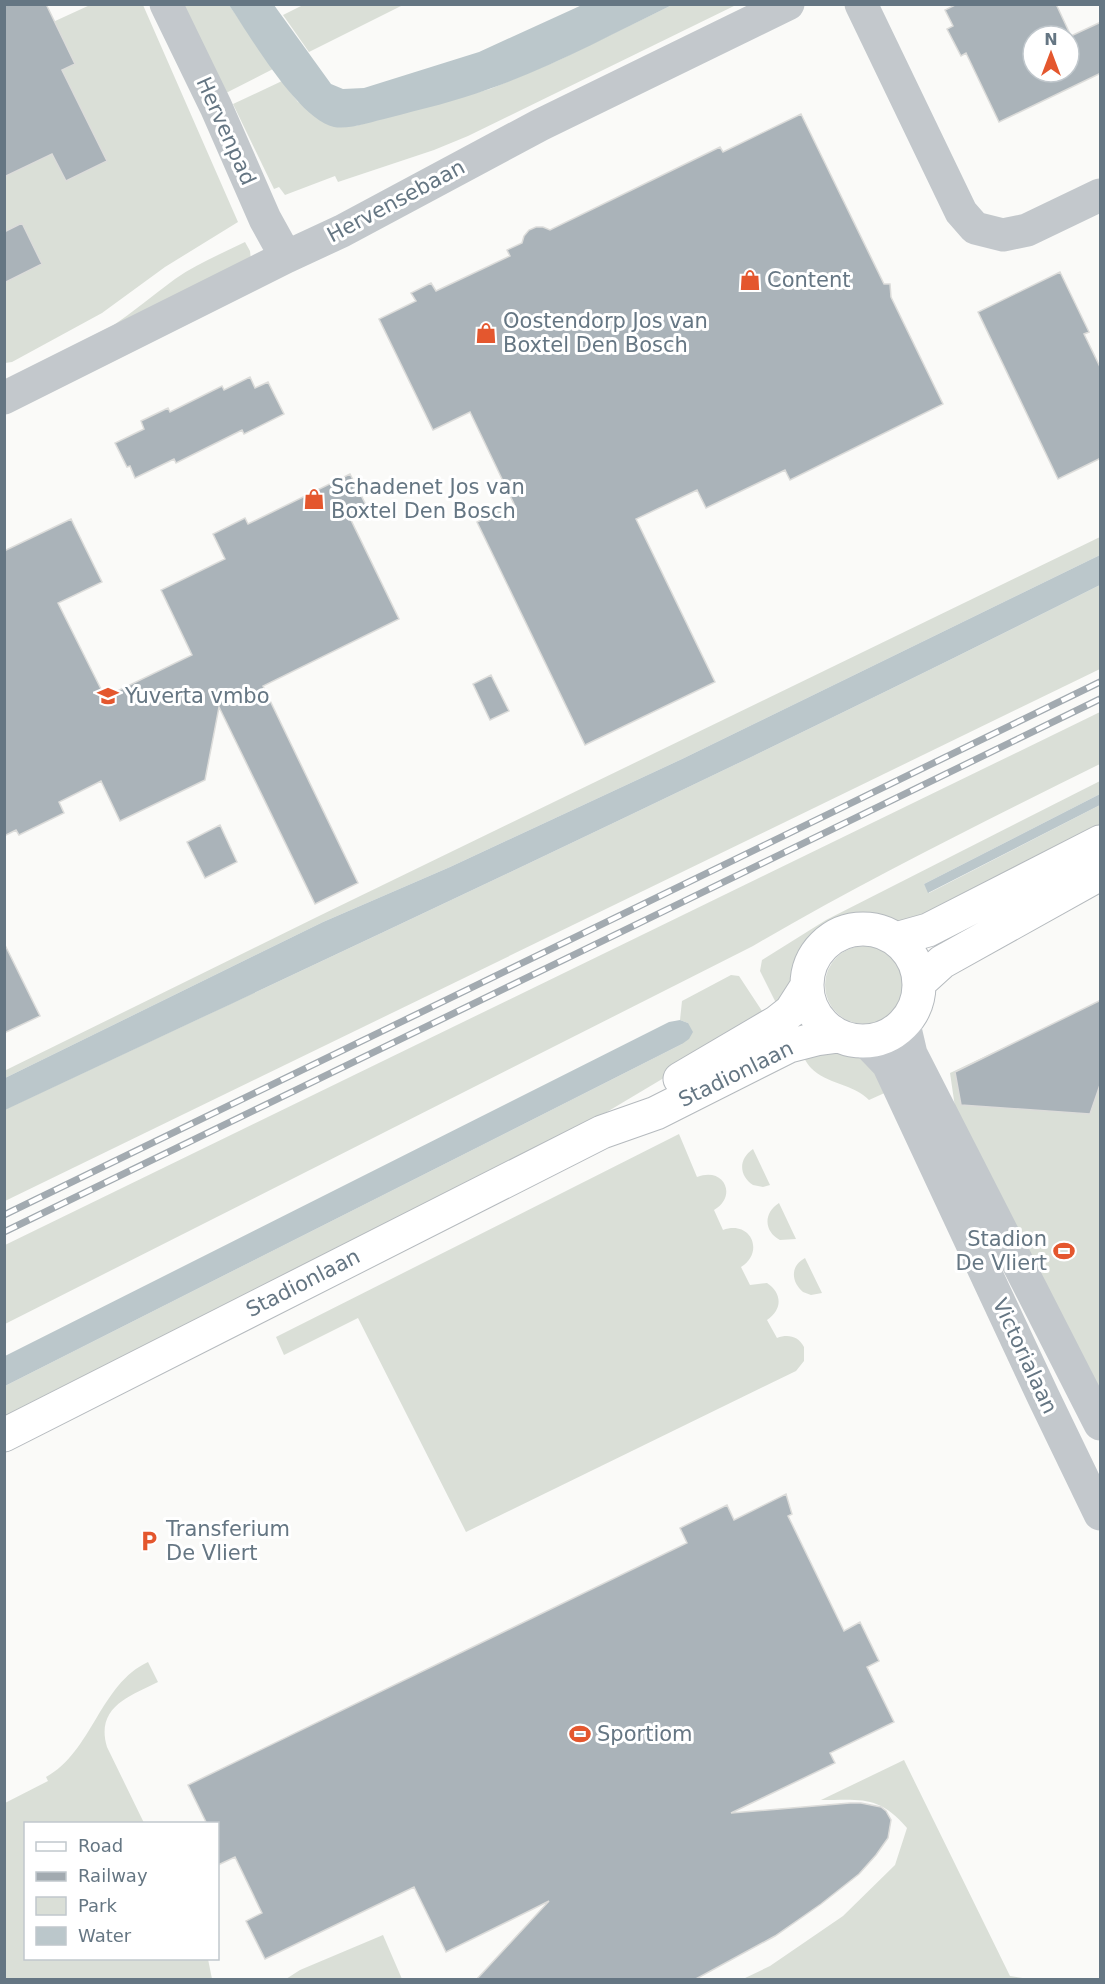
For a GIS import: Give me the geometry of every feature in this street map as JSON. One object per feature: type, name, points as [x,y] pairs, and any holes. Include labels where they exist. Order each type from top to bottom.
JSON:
[{"type":"main road","points":[[896,939],[928,930],[1101,842]]},
{"type":"main road","points":[[920,982],[942,962],[1101,874]]},
{"type":"main road","points":[[862,928],[880,931],[896,939],[908,950],[916,965],[920,982],[916,1005],[904,1024],[893,1033],[880,1039],[853,1039],[822,1024],[811,1006],[807,987],[809,969],[817,953],[829,940],[844,932],[862,928]]},
{"type":"main road","name":"Stadionlaan","points":[[602,1132],[648,1097],[777,1022],[791,1011],[807,987]]},
{"type":"main road","name":"Stadionlaan","points":[[4,1435],[602,1132],[656,1113],[789,1046],[816,1039],[853,1039]]},
{"type":"street","name":"Hervenpad","points":[[166,4],[216,107],[265,219],[286,257]]},
{"type":"street","name":"Hervensebaan","points":[[4,398],[342,231],[540,125],[788,4]]},
{"type":"street","points":[[861,4],[962,212],[975,228],[1003,234],[1028,231],[1101,195]]},
{"type":"street","name":"Victorialaan","points":[[904,1024],[911,1054],[1101,1424]]},
{"type":"street","name":"Victorialaan","points":[[853,1039],[888,1064],[1043,1396],[1101,1514]]},
{"type":"green space","points":[[90,5],[143,5],[238,222],[165,267],[102,313],[12,362],[5,363],[4,67],[53,22]]},
{"type":"green space","points":[[178,5],[229,5],[273,69],[224,94]]},
{"type":"green space","points":[[303,5],[403,5],[309,52],[283,15]]},
{"type":"green space","points":[[672,5],[736,5],[468,136],[434,150],[338,182],[335,176],[285,195],[279,187],[274,189],[233,104],[282,81],[298,102],[355,126],[490,89],[557,61]]},
{"type":"green space","points":[[245,242],[250,251],[251,260],[111,327],[183,274]]},
{"type":"green space","points":[[1100,537],[1100,555],[682,759],[450,867],[323,922],[5,1078],[4,1071]]},
{"type":"green space","points":[[1100,585],[1100,669],[5,1201],[4,1110],[691,786]]},
{"type":"green space","points":[[1100,712],[1100,764],[882,875],[753,946],[5,1324],[5,1245]]},
{"type":"green space","points":[[1100,781],[1100,794],[924,884],[929,893],[1100,805],[1100,830],[905,924],[876,915],[847,915],[833,919],[820,926],[810,936],[798,957],[789,985],[776,1003],[760,971],[762,960],[826,920]]},
{"type":"green space","points":[[864,946],[879,949],[896,963],[903,985],[900,1000],[886,1017],[864,1024],[849,1021],[832,1007],[825,985],[828,970],[842,953]]},
{"type":"green space","points":[[731,975],[739,976],[766,1017],[580,1128],[5,1419],[5,1386],[682,1044],[688,1023],[680,1020],[682,1001]]},
{"type":"green space","name":"Stadion De Vliert","points":[[1100,1002],[1100,1395],[955,1107],[950,1073]]},
{"type":"green space","points":[[832,1047],[862,1056],[889,1091],[869,1100],[856,1090],[817,1073],[808,1064],[801,1051]]},
{"type":"green space","points":[[679,1134],[697,1177],[714,1176],[725,1184],[725,1197],[714,1210],[723,1230],[741,1229],[752,1239],[752,1253],[741,1267],[750,1285],[767,1283],[776,1291],[778,1306],[767,1320],[777,1338],[792,1337],[799,1340],[804,1347],[804,1361],[796,1371],[466,1532],[358,1318],[284,1355],[276,1337]]},
{"type":"green space","points":[[753,1149],[770,1185],[763,1187],[753,1185],[745,1177],[743,1162]]},
{"type":"green space","points":[[779,1203],[796,1239],[780,1240],[768,1227],[770,1212]]},
{"type":"green space","points":[[805,1258],[822,1293],[811,1295],[803,1292],[796,1284],[795,1270],[800,1261]]},
{"type":"green space","points":[[148,1662],[158,1682],[126,1698],[118,1705],[110,1713],[105,1733],[107,1747],[144,1822],[24,1822],[24,1960],[208,1960],[212,1979],[5,1979],[5,1803],[48,1781],[46,1777],[62,1766],[75,1752],[107,1701],[132,1672]]},
{"type":"green space","points":[[904,1760],[1010,1976],[1029,1979],[743,1979],[770,1966],[843,1916],[895,1865],[907,1828],[897,1817],[878,1805],[868,1802],[821,1800]]},
{"type":"green space","points":[[383,1935],[402,1979],[286,1979],[300,1970]]},
{"type":"water","points":[[229,5],[274,5],[331,84],[343,89],[364,88],[479,52],[582,5],[672,5],[559,60],[489,89],[388,118],[340,128],[320,121],[290,93]]},
{"type":"water","points":[[1100,555],[1100,585],[691,786],[5,1110],[5,1078],[323,922],[450,867],[682,759]]},
{"type":"water","points":[[1100,794],[1100,805],[928,893],[924,884]]},
{"type":"water","points":[[680,1020],[688,1023],[693,1032],[682,1044],[5,1386],[5,1356],[669,1022]]},
{"type":"building","points":[[4,4],[46,4],[75,64],[62,70],[107,161],[66,181],[52,154],[4,177]]},
{"type":"building","points":[[957,4],[1056,4],[1065,24],[1021,24],[1021,84],[1078,84],[999,122],[966,53],[961,56],[947,29],[953,26],[945,10]]},
{"type":"building","points":[[1101,22],[1101,73],[1081,83],[1081,31]]},
{"type":"building","points":[[801,114],[884,284],[890,284],[891,297],[943,404],[790,480],[785,470],[706,508],[697,490],[636,519],[715,682],[585,745],[477,522],[514,504],[470,412],[433,430],[379,319],[416,301],[411,293],[431,283],[436,291],[510,256],[507,250],[522,243],[529,230],[543,227],[550,230],[720,147],[723,152]]},
{"type":"building","points":[[22,223],[42,264],[4,283],[4,232]]},
{"type":"building","points":[[1060,272],[1089,332],[1084,334],[1101,369],[1101,458],[1058,479],[978,312]]},
{"type":"building","points":[[250,377],[255,388],[268,382],[284,414],[244,434],[242,430],[176,463],[174,459],[135,478],[115,443],[144,429],[141,421],[168,408],[170,412],[222,386],[224,390]]},
{"type":"building","points":[[350,474],[368,509],[350,518],[399,619],[263,686],[358,883],[315,904],[219,707],[205,780],[120,821],[101,781],[59,802],[64,813],[19,835],[16,830],[4,836],[4,551],[71,519],[102,582],[58,603],[105,697],[192,655],[161,590],[225,559],[213,534],[245,518],[248,524]]},
{"type":"building","points":[[491,675],[509,711],[490,720],[473,684]]},
{"type":"building","points":[[220,825],[237,862],[205,878],[187,842]]},
{"type":"building","points":[[4,943],[40,1016],[4,1033]]},
{"type":"building","points":[[1101,1000],[1101,1082],[1090,1114],[961,1105],[955,1072]]},
{"type":"building","name":"Sportiom","points":[[786,1494],[792,1514],[788,1516],[844,1631],[860,1622],[879,1661],[867,1667],[894,1722],[830,1753],[835,1763],[731,1813],[850,1803],[881,1807],[891,1820],[888,1838],[859,1874],[775,1936],[694,1980],[476,1980],[549,1901],[446,1952],[414,1887],[265,1959],[246,1921],[262,1913],[235,1857],[219,1865],[219,1822],[206,1822],[188,1785],[687,1543],[680,1528],[727,1505],[734,1520]]},
{"type":"railway","points":[[4,1215],[1100,682]]},
{"type":"railway","points":[[4,1232],[1100,699]]},
{"type":"place","name":"Content","points":[[750,280]]},
{"type":"place","name":"Oostendorp Jos van Boxtel Den Bosch","points":[[486,333]]},
{"type":"place","name":"Schadenet Jos van Boxtel Den Bosch","points":[[314,499]]},
{"type":"place","name":"Yuverta vmbo","points":[[108,696]]},
{"type":"place","name":"Stadion De Vliert","points":[[1064,1251]]},
{"type":"place","name":"Transferium De Vliert","points":[[149,1541]]},
{"type":"place","name":"Sportiom","points":[[580,1734]]}]
